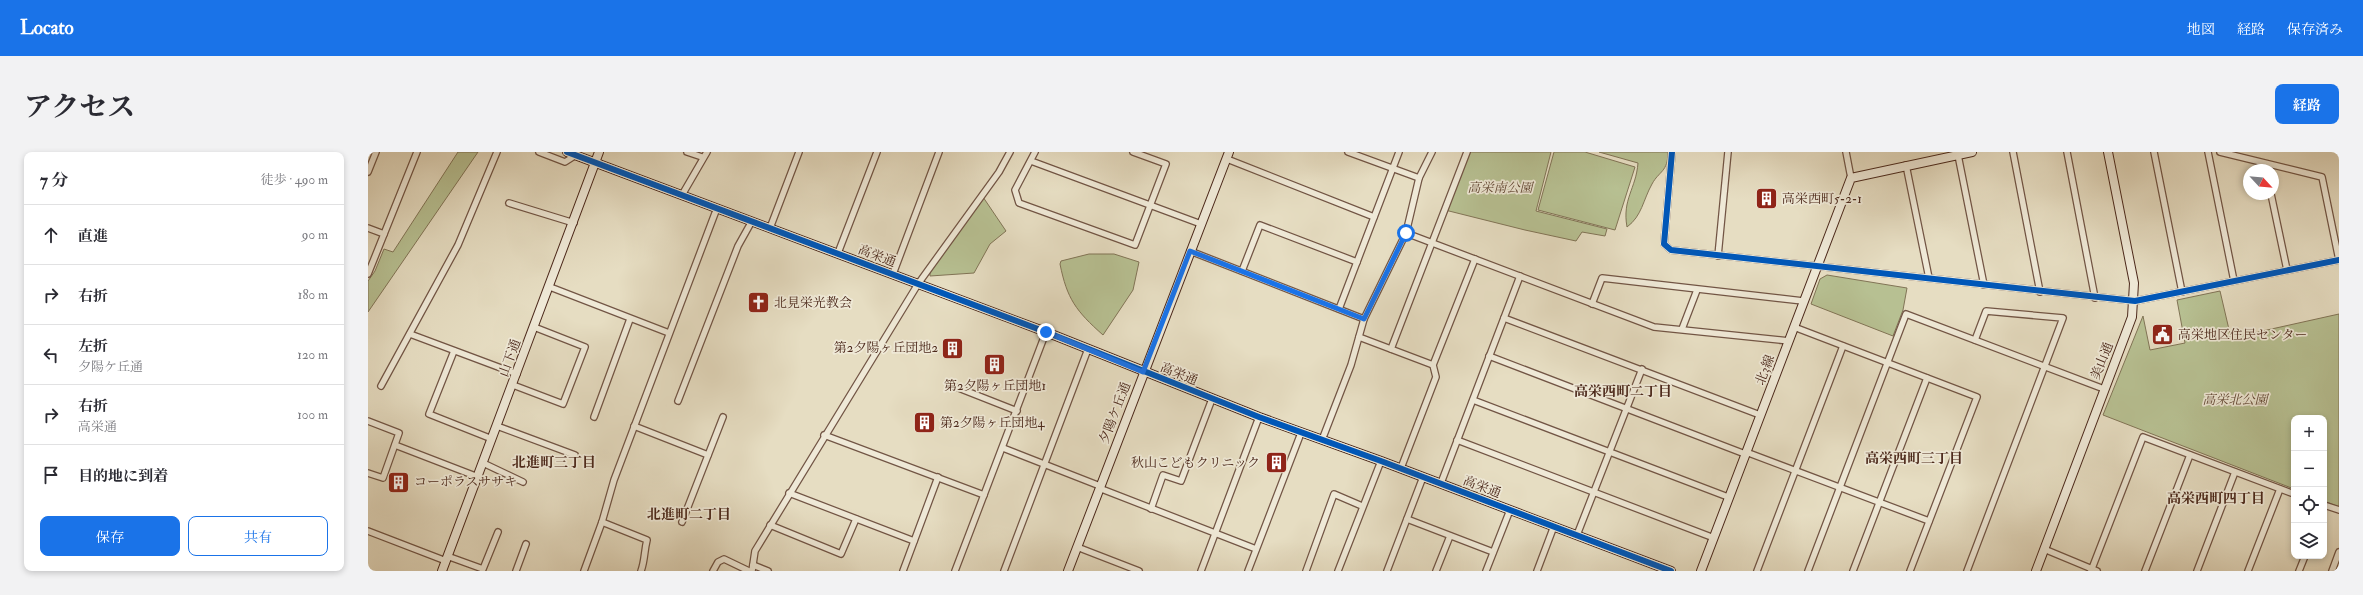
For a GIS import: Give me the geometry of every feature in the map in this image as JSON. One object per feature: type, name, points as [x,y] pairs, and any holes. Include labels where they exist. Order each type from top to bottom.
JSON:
[{"type":"street","points":[[368,172],[376,152]]},
{"type":"street","points":[[369,271],[416,152]]},
{"type":"street","points":[[381,386],[458,245],[497,152]]},
{"type":"street","points":[[539,152],[565,162],[576,155]]},
{"type":"street","name":"高栄通","points":[[567,152],[1046,332],[1259,417],[1401,468],[1671,571]]},
{"type":"street","name":"山下通","points":[[442,571],[574,223],[599,152]]},
{"type":"street","points":[[687,152],[702,158]]},
{"type":"street","points":[[682,195],[702,158],[707,152]]},
{"type":"street","points":[[770,228],[799,152]]},
{"type":"street","points":[[838,253],[877,152]]},
{"type":"street","points":[[893,274],[939,152]]},
{"type":"street","points":[[768,571],[753,568],[754,551],[918,284],[999,172],[1010,152]]},
{"type":"street","points":[[1035,152],[1015,190],[1019,203],[1135,245],[1166,164],[1133,152]]},
{"type":"street","points":[[1348,152],[1418,178]]},
{"type":"street","points":[[1339,309],[1399,152]]},
{"type":"street","points":[[1322,440],[1352,365],[1364,319],[1406,233],[1418,178],[1432,152]]},
{"type":"street","points":[[1391,349],[1467,152]]},
{"type":"street","points":[[1672,152],[1664,244],[1671,250],[1929,278],[2040,292],[2135,301],[2339,260],[2322,177],[2220,152]]},
{"type":"street","points":[[1718,256],[1728,152]]},
{"type":"street","points":[[1846,152],[1851,178],[1972,152]]},
{"type":"street","points":[[2012,152],[2040,292]]},
{"type":"street","points":[[2067,152],[2095,298]]},
{"type":"street","name":"美山通","points":[[2036,571],[2132,317],[2135,301],[2134,283],[2108,152]]},
{"type":"street","points":[[2154,152],[2182,292]]},
{"type":"street","points":[[2208,152],[2234,281]]},
{"type":"street","points":[[1228,155],[1374,217]]},
{"type":"street","name":"夕陽ケ丘通","points":[[1068,571],[1143,372],[1228,155]]},
{"type":"street","points":[[1958,155],[1984,285]]},
{"type":"street","points":[[1031,161],[1200,224]]},
{"type":"street","points":[[1906,165],[1929,278]]},
{"type":"street","name":"北3線","points":[[1701,571],[1851,178]]},
{"type":"street","points":[[2272,200],[2286,270]]},
{"type":"street","points":[[510,203],[574,223]]},
{"type":"street","points":[[584,571],[602,522],[614,480],[717,208]]},
{"type":"street","points":[[678,401],[738,246],[752,221]]},
{"type":"street","points":[[1242,271],[1260,224],[1357,262]]},
{"type":"street","points":[[368,228],[384,234]]},
{"type":"street","points":[[1406,233],[1654,326],[1789,341]]},
{"type":"street","points":[[1190,251],[1364,319]]},
{"type":"street","points":[[1401,468],[1436,377],[1433,365],[1475,260]]},
{"type":"street","points":[[1441,483],[1520,276]]},
{"type":"street","points":[[1592,304],[1602,278],[1803,301]]},
{"type":"street","points":[[550,287],[670,333]]},
{"type":"street","points":[[1682,329],[1698,290]]},
{"type":"street","points":[[1967,571],[2063,318],[1986,311],[1975,340]]},
{"type":"street","points":[[1808,571],[1906,314],[2044,368],[2104,389]]},
{"type":"street","points":[[594,417],[630,318]]},
{"type":"street","points":[[1504,318],[1760,415]]},
{"type":"street","points":[[513,385],[563,404],[585,347],[534,327]]},
{"type":"street","points":[[1794,327],[1977,397],[1910,571]]},
{"type":"street","points":[[956,571],[1046,332]]},
{"type":"street","points":[[410,334],[517,374]]},
{"type":"street","points":[[1359,337],[1433,365]]},
{"type":"street","points":[[1757,571],[1844,346]]},
{"type":"street","points":[[1004,571],[1043,464],[1088,349]]},
{"type":"street","points":[[454,351],[429,414],[492,439]]},
{"type":"street","points":[[1489,356],[1746,453],[1797,470],[1928,521]]},
{"type":"street","points":[[1577,536],[1642,370]]},
{"type":"street","points":[[1853,571],[1927,378]]},
{"type":"street","points":[[956,386],[1017,411]]},
{"type":"street","points":[[1151,509],[1163,475],[1180,480],[1212,399]]},
{"type":"street","points":[[1473,400],[1728,497]]},
{"type":"street","points":[[682,522],[722,417]]},
{"type":"street","points":[[1201,571],[1214,533],[1259,417]]},
{"type":"street","points":[[368,421],[400,433],[383,478],[368,473]]},
{"type":"street","points":[[497,426],[575,456]]},
{"type":"street","points":[[634,426],[708,455]]},
{"type":"street","points":[[1248,571],[1301,432]]},
{"type":"street","points":[[824,435],[984,495]]},
{"type":"street","points":[[2044,549],[2093,570],[2143,437],[2291,493]]},
{"type":"street","points":[[1458,440],[1714,538]]},
{"type":"street","points":[[395,445],[478,477]]},
{"type":"street","points":[[1003,448],[1151,509],[1256,549]]},
{"type":"street","points":[[2145,571],[2190,455]]},
{"type":"street","points":[[1338,571],[1362,506],[1381,461]]},
{"type":"street","points":[[483,463],[523,482]]},
{"type":"street","points":[[2197,571],[2235,472]]},
{"type":"street","points":[[903,571],[938,477]]},
{"type":"street","points":[[1387,571],[1423,477]]},
{"type":"street","points":[[2248,571],[2280,489]]},
{"type":"street","points":[[789,493],[914,541]]},
{"type":"street","points":[[1306,571],[1334,494],[1362,506]]},
{"type":"street","points":[[2327,507],[2339,510]]},
{"type":"street","points":[[1486,571],[1510,510]]},
{"type":"street","points":[[770,524],[842,554],[856,519]]},
{"type":"street","points":[[1407,519],[1494,552]]},
{"type":"street","points":[[602,522],[647,540],[644,552],[646,558],[641,571]]},
{"type":"street","points":[[1537,571],[1554,526]]},
{"type":"street","points":[[368,531],[483,570],[498,532]]},
{"type":"street","points":[[1436,571],[1450,536]]},
{"type":"street","points":[[516,571],[526,544]]},
{"type":"street","points":[[1077,547],[1139,571]]},
{"type":"street","points":[[2332,571],[2339,552]]},
{"type":"street","points":[[713,571],[718,562],[724,559],[749,571]]},
{"type":"street","points":[[2299,571],[2304,559]]},
{"type":"green space","points":[[458,152],[478,152],[368,312],[368,281],[375,271],[384,249],[393,252]]},
{"type":"green space","name":"高栄南公園","points":[[1467,152],[1551,152],[1536,211],[1607,229],[1605,236],[1582,232],[1576,241],[1445,210]]},
{"type":"green space","points":[[1554,152],[1585,152],[1635,167],[1615,230],[1538,210]]},
{"type":"green space","points":[[1599,152],[1668,152],[1668,159],[1663,171],[1652,184],[1636,218],[1627,227],[1626,209],[1635,180],[1638,163]]},
{"type":"green space","points":[[983,197],[1006,231],[990,244],[974,273],[930,276],[930,271]]},
{"type":"green space","points":[[1089,254],[1114,254],[1139,262],[1133,290],[1103,335],[1086,319],[1074,304],[1066,286],[1060,264],[1061,261]]},
{"type":"green space","points":[[1827,275],[1907,288],[1903,310],[1893,336],[1811,304],[1820,279]]},
{"type":"green space","name":"高栄北公園","points":[[2220,291],[2231,338],[2339,314],[2339,507],[2327,502],[2327,415],[2291,415],[2291,488],[2103,415],[2143,316],[2150,350],[2185,343],[2177,300]]},
{"type":"cycle path","points":[[567,152],[1046,332],[1259,417],[1381,461],[1671,571]]},
{"type":"cycle path","points":[[1672,152],[1664,244],[1671,250],[2135,301],[2339,260]]},
{"type":"place","name":"高栄西町5-2-1","points":[[1767,199]]},
{"type":"place","name":"北見栄光教会","points":[[758,303]]},
{"type":"place","name":"高栄地区住民センター","points":[[2163,335]]},
{"type":"place","name":"第2夕陽ヶ丘団地2","points":[[953,348]]},
{"type":"place","name":"第2夕陽ヶ丘団地1","points":[[995,364]]},
{"type":"place","name":"第2夕陽ヶ丘団地4","points":[[925,423]]},
{"type":"place","name":"秋山こどもクリニック","points":[[1276,463]]},
{"type":"place","name":"コーポラスササキ","points":[[398,482]]},
{"type":"district","name":"高栄西町二丁目","points":[[1623,391]]},
{"type":"district","name":"高栄西町三丁目","points":[[1914,458]]},
{"type":"district","name":"北進町三丁目","points":[[554,462]]},
{"type":"district","name":"高栄西町四丁目","points":[[2216,498]]},
{"type":"district","name":"北進町二丁目","points":[[689,514]]},
{"type":"route","points":[[1046,332],[1143,372],[1190,251],[1364,319],[1406,233]]}]
